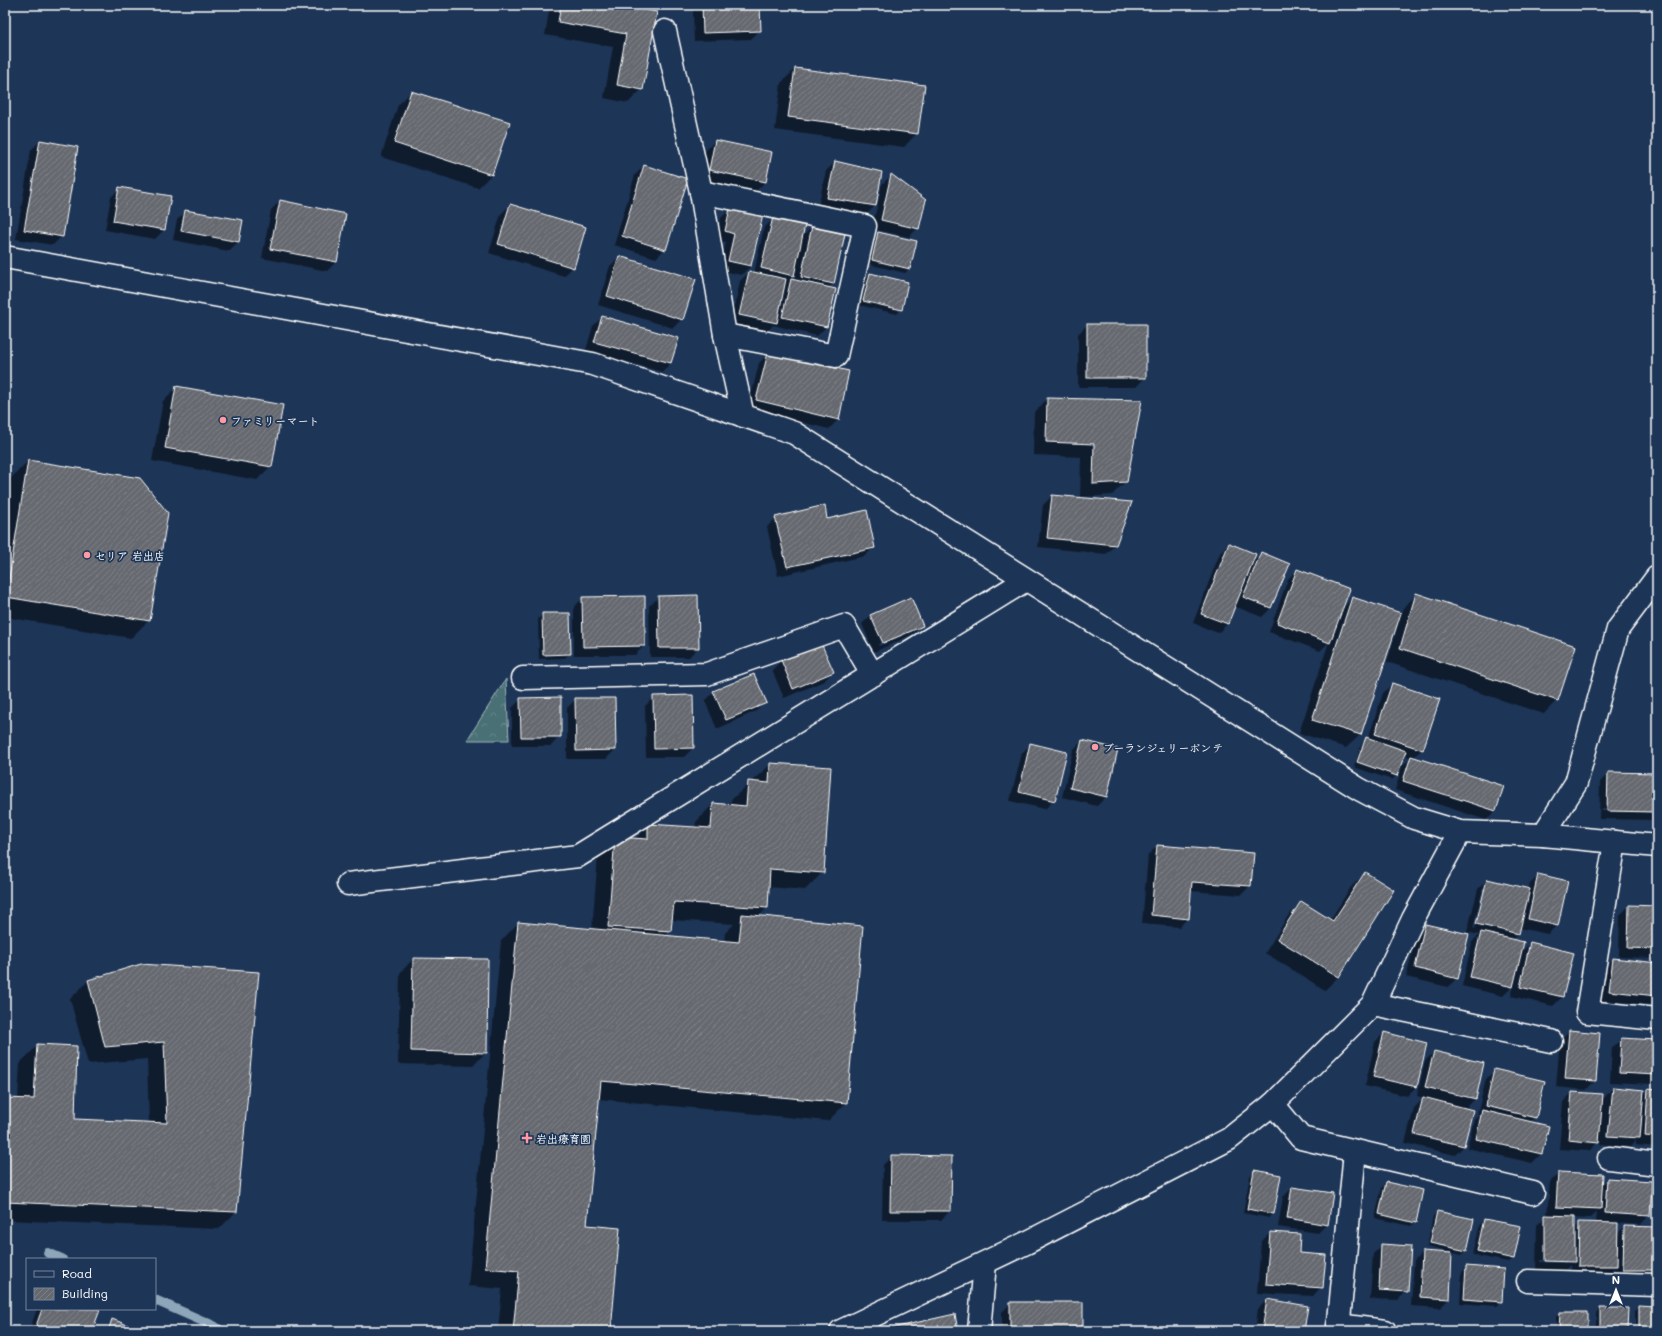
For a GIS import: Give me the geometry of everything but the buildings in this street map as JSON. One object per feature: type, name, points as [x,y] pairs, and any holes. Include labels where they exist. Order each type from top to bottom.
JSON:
[{"type":"street","points":[[665,31],[701,192],[725,335],[743,416]]},
{"type":"street","points":[[701,192],[864,226],[836,356],[725,335]]},
{"type":"street","points":[[5,257],[593,364],[794,433],[1359,790],[1414,818],[1460,832],[1543,836],[1657,846]]},
{"type":"street","points":[[1543,836],[1576,783],[1618,629],[1657,577]]},
{"type":"street","points":[[348,884],[578,856],[1026,580]]},
{"type":"street","points":[[523,678],[707,674],[844,626],[873,675]]},
{"type":"street","points":[[841,1331],[985,1263],[1229,1140],[1273,1104],[1372,1004],[1412,919],[1460,832]]},
{"type":"street","points":[[1615,842],[1587,1012],[1657,1019]]},
{"type":"street","points":[[1372,1004],[1551,1041]]},
{"type":"street","points":[[1273,1104],[1301,1138],[1533,1193]]},
{"type":"street","points":[[1355,1150],[1338,1328],[1385,1331]]},
{"type":"street","points":[[1609,1158],[1657,1164]]},
{"type":"street","points":[[979,1331],[985,1263]]},
{"type":"street","points":[[1528,1281],[1657,1285]]},
{"type":"green space","points":[[506,679],[509,740],[467,740]]},
{"type":"waterway","points":[[48,1253],[60,1258]]},
{"type":"waterway","points":[[156,1300],[214,1326],[221,1331]]},
{"type":"place","name":"ファミリーマート","points":[[223,420]]},
{"type":"place","name":"セリア 岩出店","points":[[87,555]]},
{"type":"place","name":"ブーランジェリーボンテ","points":[[1095,747]]},
{"type":"place","name":"岩出療育園","points":[[527,1138]]}]
